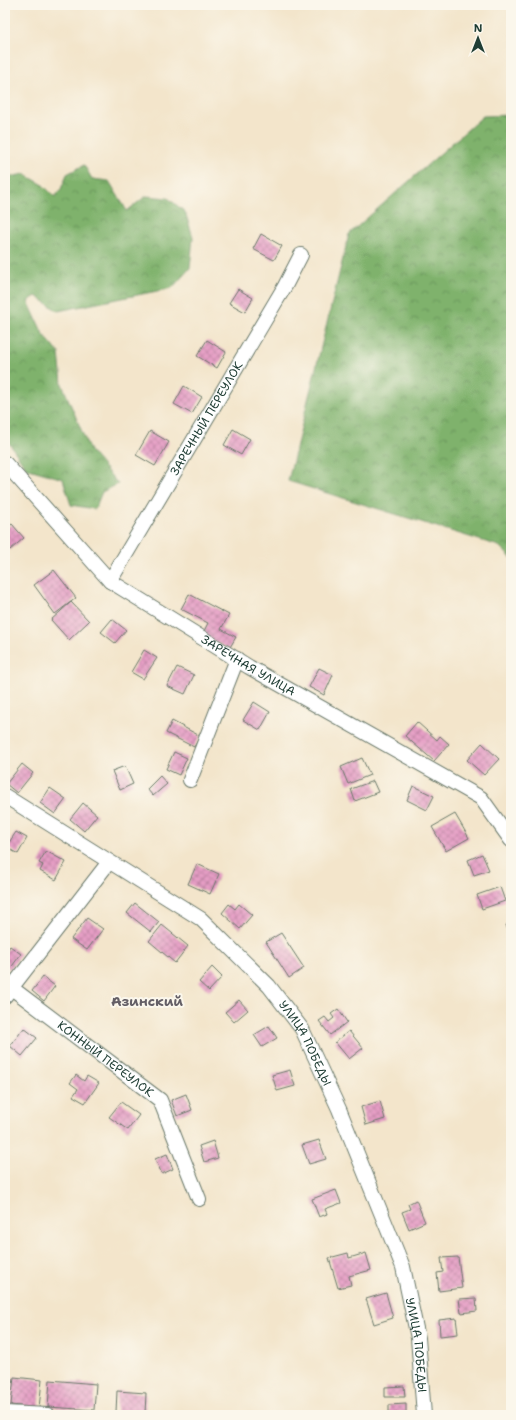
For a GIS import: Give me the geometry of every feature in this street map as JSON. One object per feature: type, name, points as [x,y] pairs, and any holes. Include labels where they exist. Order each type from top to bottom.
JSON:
[{"type":"street","name":"ЗАРЕЧНЫЙ ПЕРЕУЛОК","points":[[110,581],[285,286],[301,255]]},
{"type":"street","name":"ЗАРЕЧНАЯ УЛИЦА","points":[[5,463],[110,581],[237,660],[481,798],[511,840]]},
{"type":"street","points":[[190,780],[237,660]]},
{"type":"street","name":"УЛИЦА ПОБЕДЫ","points":[[5,796],[201,919],[270,986],[302,1030],[340,1109],[403,1267],[418,1338],[424,1415]]},
{"type":"street","points":[[7,988],[109,862]]},
{"type":"street","name":"КОННЫЙ ПЕРЕУЛОК","points":[[7,988],[160,1100],[199,1199]]},
{"type":"street","points":[[5,1413],[48,1415]]},
{"type":"green space","points":[[511,115],[511,558],[499,546],[288,481],[349,234],[483,116]]},
{"type":"green space","points":[[84,165],[92,179],[109,181],[127,211],[146,196],[168,198],[185,212],[193,237],[190,268],[172,288],[58,311],[36,296],[28,301],[43,334],[59,353],[62,384],[90,451],[118,484],[102,492],[95,509],[71,505],[63,479],[26,468],[5,437],[5,178],[24,174],[42,184],[55,197],[61,189],[67,174]]},
{"type":"building","points":[[261,234],[282,246],[274,260],[253,249]]},
{"type":"building","points":[[238,289],[253,298],[245,312],[229,303]]},
{"type":"building","points":[[207,340],[226,352],[217,368],[197,356]]},
{"type":"building","points":[[184,386],[202,397],[192,414],[174,404]]},
{"type":"building","points":[[233,429],[250,439],[241,455],[224,445]]},
{"type":"building","points":[[150,431],[169,442],[155,466],[136,455]]},
{"type":"building","points":[[12,524],[24,538],[10,550],[5,544],[5,529]]},
{"type":"building","points":[[54,570],[76,598],[55,614],[34,585]]},
{"type":"building","points":[[189,594],[229,615],[221,629],[236,637],[229,649],[202,635],[208,623],[181,609]]},
{"type":"building","points":[[71,602],[89,621],[69,640],[51,620]]},
{"type":"building","points":[[112,619],[126,630],[115,643],[101,632]]},
{"type":"building","points":[[144,650],[157,658],[143,679],[131,672]]},
{"type":"building","points":[[177,667],[194,675],[185,694],[167,686]]},
{"type":"building","points":[[319,668],[333,675],[324,695],[309,687]]},
{"type":"building","points":[[254,702],[270,712],[260,730],[243,720]]},
{"type":"building","points":[[172,721],[200,736],[194,747],[166,733]]},
{"type":"building","points":[[417,722],[437,740],[440,736],[449,744],[434,761],[405,736]]},
{"type":"building","points":[[482,743],[499,759],[484,775],[467,760]]},
{"type":"building","points":[[174,752],[187,758],[179,775],[166,769]]},
{"type":"building","points":[[362,758],[370,775],[348,784],[341,767]]},
{"type":"building","points":[[22,764],[33,773],[17,793],[6,784]]},
{"type":"building","points":[[125,766],[133,784],[120,790],[112,771]]},
{"type":"building","points":[[160,776],[167,784],[153,796],[147,789]]},
{"type":"building","points":[[373,781],[378,792],[355,801],[351,789]]},
{"type":"building","points":[[413,786],[434,796],[427,810],[407,800]]},
{"type":"building","points":[[50,788],[66,799],[55,814],[40,803]]},
{"type":"building","points":[[83,803],[97,815],[84,831],[70,819]]},
{"type":"building","points":[[455,814],[469,838],[446,851],[432,827]]},
{"type":"building","points":[[16,832],[27,838],[18,854],[6,847]]},
{"type":"building","points":[[46,851],[66,862],[56,880],[40,871],[43,865],[39,863]]},
{"type":"building","points":[[482,854],[489,870],[474,875],[468,860]]},
{"type":"building","points":[[197,864],[219,874],[210,894],[188,884]]},
{"type":"building","points":[[500,887],[505,901],[482,909],[477,895]]},
{"type":"building","points":[[135,903],[159,922],[151,932],[127,913]]},
{"type":"building","points":[[229,904],[235,909],[239,904],[252,915],[240,929],[222,913]]},
{"type":"building","points":[[87,918],[103,929],[87,950],[71,939]]},
{"type":"building","points":[[511,923],[511,939],[506,925]]},
{"type":"building","points":[[162,925],[188,946],[175,963],[149,941]]},
{"type":"building","points":[[281,933],[304,968],[289,978],[266,942]]},
{"type":"building","points":[[10,946],[21,954],[10,969],[5,965],[5,953]]},
{"type":"building","points":[[212,967],[222,977],[209,991],[199,982]]},
{"type":"building","points":[[43,977],[55,986],[44,1001],[32,991]]},
{"type":"building","points":[[239,1000],[248,1010],[234,1022],[225,1012]]},
{"type":"building","points":[[338,1009],[347,1022],[330,1035],[319,1021],[325,1017],[329,1022],[334,1018],[331,1014]]},
{"type":"building","points":[[269,1026],[277,1038],[262,1047],[254,1035]]},
{"type":"building","points":[[24,1028],[37,1038],[22,1056],[10,1046]]},
{"type":"building","points":[[349,1031],[363,1048],[349,1059],[335,1042]]},
{"type":"building","points":[[290,1070],[295,1086],[277,1091],[272,1075]]},
{"type":"building","points":[[76,1075],[84,1081],[87,1076],[99,1083],[85,1103],[73,1096],[78,1089],[70,1083]]},
{"type":"building","points":[[186,1094],[192,1110],[177,1116],[171,1100]]},
{"type":"building","points":[[380,1101],[385,1119],[366,1125],[361,1107]]},
{"type":"building","points":[[121,1102],[139,1115],[128,1130],[109,1117]]},
{"type":"building","points":[[319,1140],[326,1159],[309,1164],[302,1145]]},
{"type":"building","points":[[213,1141],[218,1158],[204,1162],[199,1146]]},
{"type":"building","points":[[167,1154],[173,1169],[162,1174],[155,1159]]},
{"type":"building","points":[[336,1190],[341,1203],[325,1209],[327,1214],[319,1217],[312,1199]]},
{"type":"building","points":[[416,1200],[425,1222],[409,1229],[402,1212],[410,1209],[408,1204]]},
{"type":"building","points":[[348,1253],[349,1258],[366,1253],[371,1270],[349,1276],[351,1285],[338,1288],[329,1258]]},
{"type":"building","points":[[458,1257],[462,1288],[439,1291],[437,1273],[443,1272],[441,1258]]},
{"type":"building","points":[[386,1293],[393,1318],[374,1324],[366,1299]]},
{"type":"building","points":[[476,1298],[477,1311],[461,1313],[459,1299]]},
{"type":"building","points":[[456,1318],[458,1334],[440,1336],[439,1320]]},
{"type":"building","points":[[14,1377],[42,1380],[39,1408],[11,1405]]},
{"type":"building","points":[[50,1380],[96,1384],[94,1410],[48,1407]]},
{"type":"building","points":[[404,1386],[405,1397],[385,1397],[385,1387]]},
{"type":"building","points":[[117,1391],[146,1393],[145,1414],[116,1412]]},
{"type":"building","points":[[406,1404],[406,1415],[389,1415],[389,1405]]},
{"type":"district","name":"Азинский","points":[[147,1001]]}]
